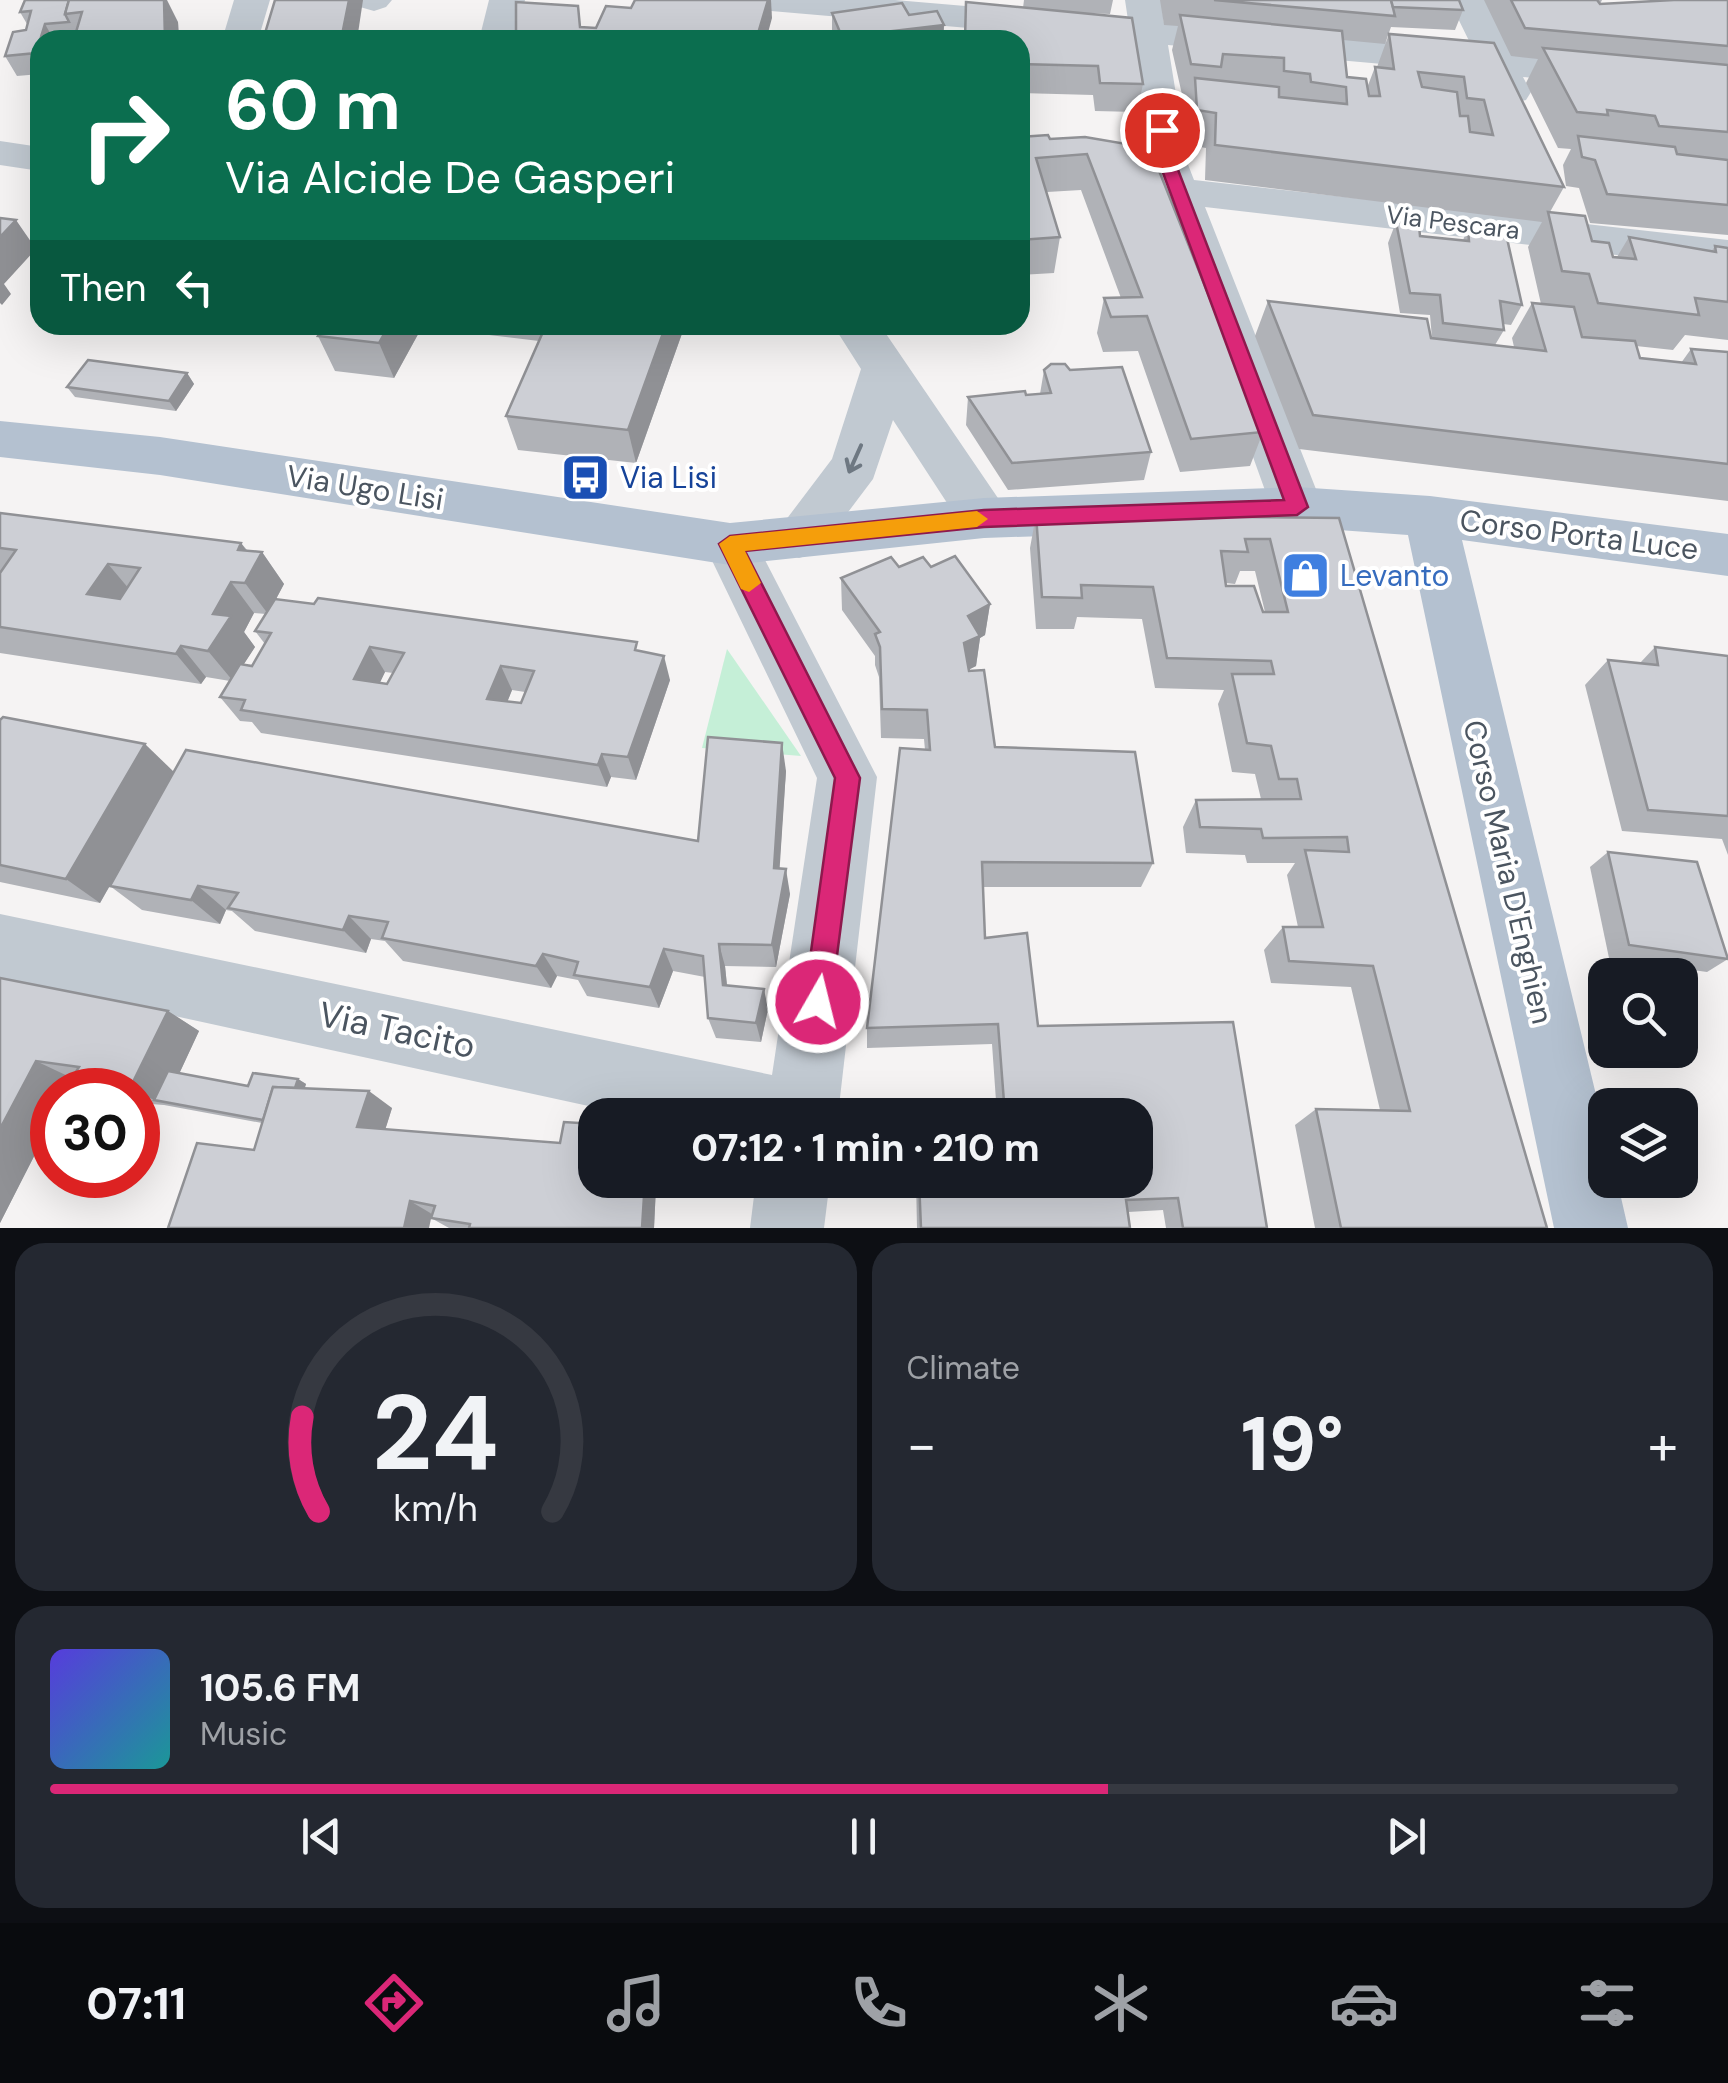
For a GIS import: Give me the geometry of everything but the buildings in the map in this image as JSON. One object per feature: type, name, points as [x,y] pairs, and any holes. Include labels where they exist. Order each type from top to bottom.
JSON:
[{"type":"main road","name":"Via Ugo Lisi","points":[[0,439],[160,456],[730,544],[984,518]]},
{"type":"main road","name":"Corso Porta Luce","points":[[984,518],[1297,507],[1430,516],[1728,554]]},
{"type":"main road","name":"Corso Maria D'Enghien","points":[[1430,516],[1590,1228]]},
{"type":"street","points":[[243,30],[252,0]]},
{"type":"street","points":[[499,30],[508,0]]},
{"type":"street","points":[[771,0],[1146,16],[1500,63],[1728,88]]},
{"type":"street","points":[[1467,0],[1500,63],[1528,132]]},
{"type":"street","points":[[801,30],[810,1]]},
{"type":"street","points":[[1146,16],[1160,171],[1297,507]]},
{"type":"street","points":[[0,153],[30,158]]},
{"type":"street","name":"Via Pescara","points":[[1160,171],[1564,218],[1728,254]]},
{"type":"street","points":[[863,335],[984,518]]},
{"type":"street","points":[[799,537],[855,466],[885,367]]},
{"type":"street","points":[[730,544],[848,778],[804,1098]]},
{"type":"street","name":"Via Tacito","points":[[0,946],[714,1098]]},
{"type":"street","points":[[787,1228],[791,1198]]},
{"type":"green space","points":[[727,649],[801,756],[702,748]]},
{"type":"slow traffic","points":[[749,583],[730,544],[977,519]]},
{"type":"place","name":"Via Lisi","points":[[585,478]]},
{"type":"place","name":"Levanto","points":[[1305,576]]},
{"type":"route","points":[[818,1002],[848,778],[730,544],[984,518],[1297,507],[1167,162],[1162,130]]}]
